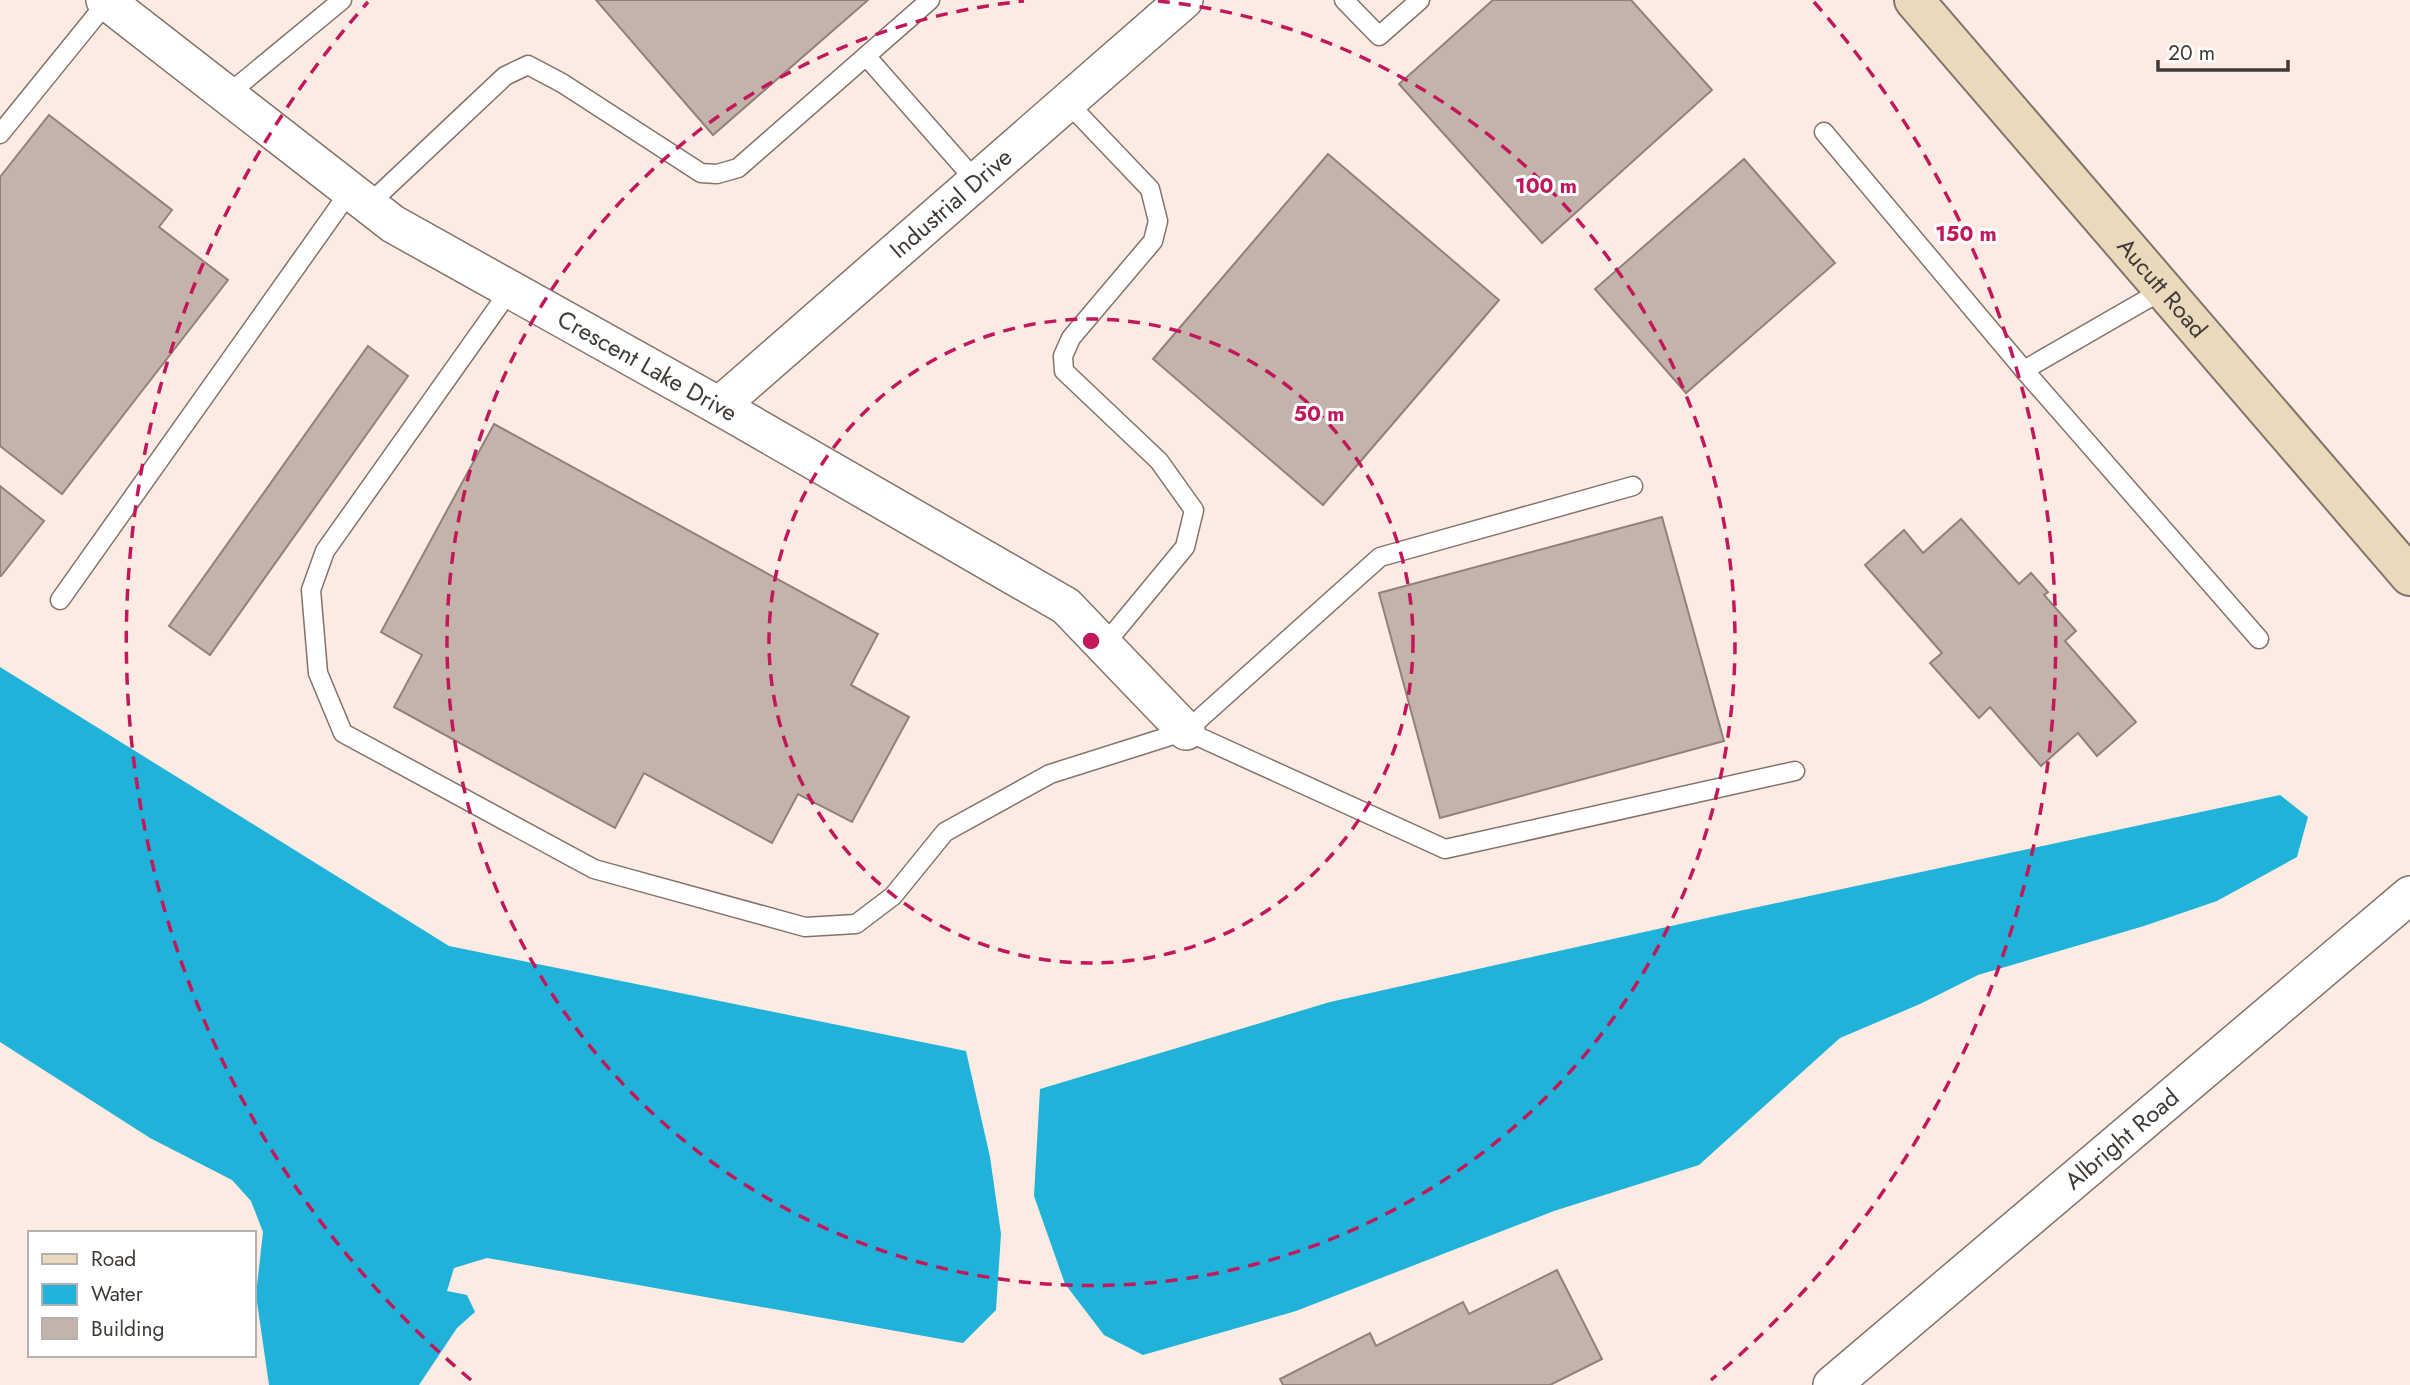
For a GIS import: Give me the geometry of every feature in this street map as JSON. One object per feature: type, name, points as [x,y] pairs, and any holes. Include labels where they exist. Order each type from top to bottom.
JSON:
[{"type":"street","name":"Industrial Drive","points":[[719,406],[1184,0]]},
{"type":"street","name":"Aucutt Road","points":[[1914,0],[2410,576]]},
{"type":"street","name":"Crescent Lake Drive","points":[[106,1],[393,224],[719,406],[1066,606],[1186,731]]},
{"type":"street","name":"Albright Road","points":[[1832,1385],[2410,895]]},
{"type":"lane","points":[[227,95],[342,0]]},
{"type":"lane","points":[[60,600],[359,198],[505,76],[528,65],[562,83],[701,173],[717,174],[738,168],[930,0]]},
{"type":"lane","points":[[1344,0],[1379,36],[1420,0]]},
{"type":"lane","points":[[0,134],[106,1]]},
{"type":"lane","points":[[866,56],[976,181]]},
{"type":"lane","points":[[1067,102],[1150,190],[1158,221],[1153,241],[1071,338],[1063,356],[1064,371],[1158,461],[1194,510],[1185,547],[1104,645]]},
{"type":"lane","points":[[1824,132],[2024,370],[2259,639]]},
{"type":"lane","points":[[510,290],[325,551],[311,590],[317,673],[343,733],[594,869],[805,928],[856,924],[893,896],[946,832],[1050,774],[1186,731],[1381,557],[1633,486]]},
{"type":"lane","points":[[2024,370],[2163,290]]},
{"type":"lane","points":[[1186,731],[1445,849],[1795,771]]},
{"type":"water","points":[[0,667],[449,946],[966,1051],[990,1157],[1001,1234],[996,1310],[963,1343],[487,1258],[454,1268],[447,1291],[467,1295],[475,1312],[457,1328],[419,1385],[269,1385],[256,1295],[263,1232],[251,1201],[232,1180],[150,1138],[0,1042]]},
{"type":"water","points":[[2280,795],[2308,817],[2297,857],[2217,901],[2144,926],[1978,975],[1920,1004],[1840,1038],[1699,1165],[1554,1211],[1296,1311],[1143,1355],[1104,1335],[1065,1284],[1034,1196],[1040,1089],[1330,1002]]},
{"type":"building","points":[[596,0],[868,0],[713,135]]},
{"type":"building","points":[[1493,0],[1631,0],[1712,90],[1542,243],[1399,84]]},
{"type":"building","points":[[49,115],[172,210],[159,227],[228,280],[62,494],[0,446],[0,177]]},
{"type":"building","points":[[1328,154],[1499,300],[1323,505],[1153,359]]},
{"type":"building","points":[[1744,159],[1835,263],[1686,393],[1595,289]]},
{"type":"building","points":[[368,346],[408,376],[210,655],[169,626]]},
{"type":"building","points":[[494,424],[878,634],[851,685],[909,717],[852,822],[798,794],[772,843],[644,773],[615,828],[394,707],[422,655],[381,632]]},
{"type":"building","points":[[0,486],[44,521],[1,576],[0,575]]},
{"type":"building","points":[[1662,517],[1724,741],[1440,818],[1379,593]]},
{"type":"building","points":[[1961,519],[2019,584],[2031,573],[2048,592],[2044,595],[2076,631],[2065,641],[2136,722],[2097,756],[2078,733],[2041,766],[1990,707],[1979,718],[1930,663],[1942,653],[1865,565],[1904,530],[1923,553]]},
{"type":"building","points":[[1557,1270],[1602,1359],[1550,1385],[1283,1385],[1280,1379],[1370,1333],[1376,1346],[1463,1302],[1469,1314]]}]
